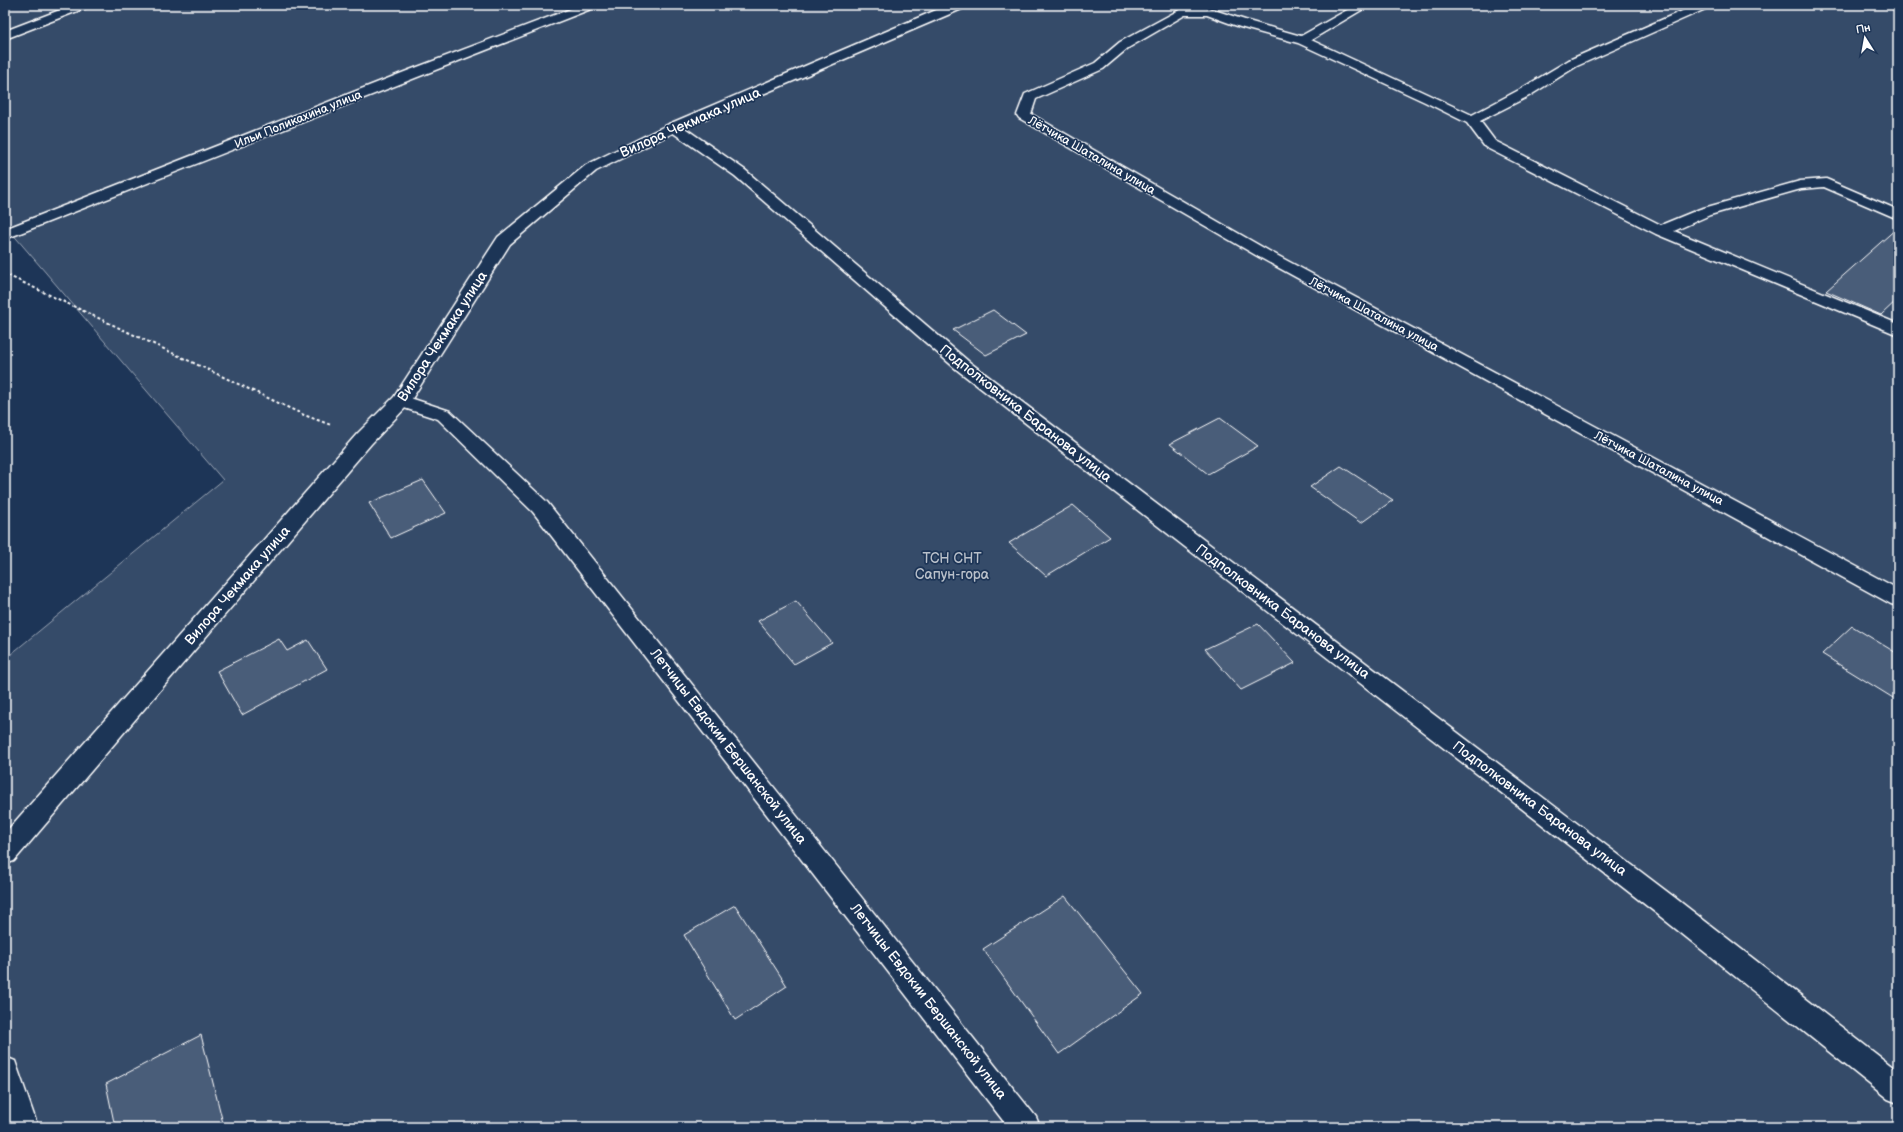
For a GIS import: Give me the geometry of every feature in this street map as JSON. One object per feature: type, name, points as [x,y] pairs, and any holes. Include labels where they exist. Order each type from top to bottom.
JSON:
[{"type":"street","name":"Вилора Чекмака улица","points":[[5,852],[364,439],[401,401],[504,241],[591,168],[674,127],[959,5]]},
{"type":"lane","points":[[5,35],[84,5]]},
{"type":"lane","name":"Ильи Поликахина улица","points":[[5,234],[411,74],[592,5]]},
{"type":"lane","points":[[1302,40],[1364,5]]},
{"type":"lane","points":[[1472,120],[1524,93],[1573,63],[1706,5]]},
{"type":"lane","name":"Лётчика Шаталина улица","points":[[1898,330],[1660,231],[1490,144],[1472,120],[1302,40],[1244,24],[1208,11],[1183,12],[1124,45],[1099,66],[1030,97],[1024,115],[1264,254],[1898,598]]},
{"type":"lane","name":"Подполковника Баранова улица","points":[[674,127],[740,173],[962,365],[1666,904],[1898,1088]]},
{"type":"lane","points":[[1660,231],[1705,212],[1800,184],[1826,183],[1898,215]]},
{"type":"lane","name":"Летчицы Евдокии Бершанской улица","points":[[401,401],[444,415],[540,507],[1026,1127]]},
{"type":"lane","points":[[5,1071],[24,1127]]},
{"type":"path","points":[[5,271],[7,275],[297,412],[364,439]]},
{"type":"green space","name":"ТСН СНТ Сапун-гора","points":[[5,5],[1898,5],[1898,1127],[5,1127],[5,659],[223,480],[5,225]]},
{"type":"building","points":[[1898,227],[1898,299],[1881,315],[1826,291]]},
{"type":"building","points":[[993,310],[1026,335],[986,355],[953,330]]},
{"type":"building","points":[[1220,418],[1258,446],[1208,474],[1170,444]]},
{"type":"building","points":[[1341,466],[1393,500],[1361,523],[1310,487]]},
{"type":"building","points":[[423,480],[446,513],[391,538],[369,503]]},
{"type":"building","points":[[1073,505],[1110,537],[1046,576],[1009,543]]},
{"type":"building","points":[[796,601],[832,643],[794,664],[758,621]]},
{"type":"building","points":[[1258,624],[1295,663],[1241,690],[1205,649]]},
{"type":"building","points":[[1852,626],[1898,654],[1898,701],[1822,654]]},
{"type":"building","points":[[279,639],[287,651],[308,640],[327,669],[242,715],[217,671]]},
{"type":"building","points":[[1065,896],[1143,994],[1059,1054],[983,949]]},
{"type":"building","points":[[735,905],[787,986],[735,1020],[684,935]]},
{"type":"building","points":[[201,1035],[224,1127],[115,1127],[106,1084]]}]
